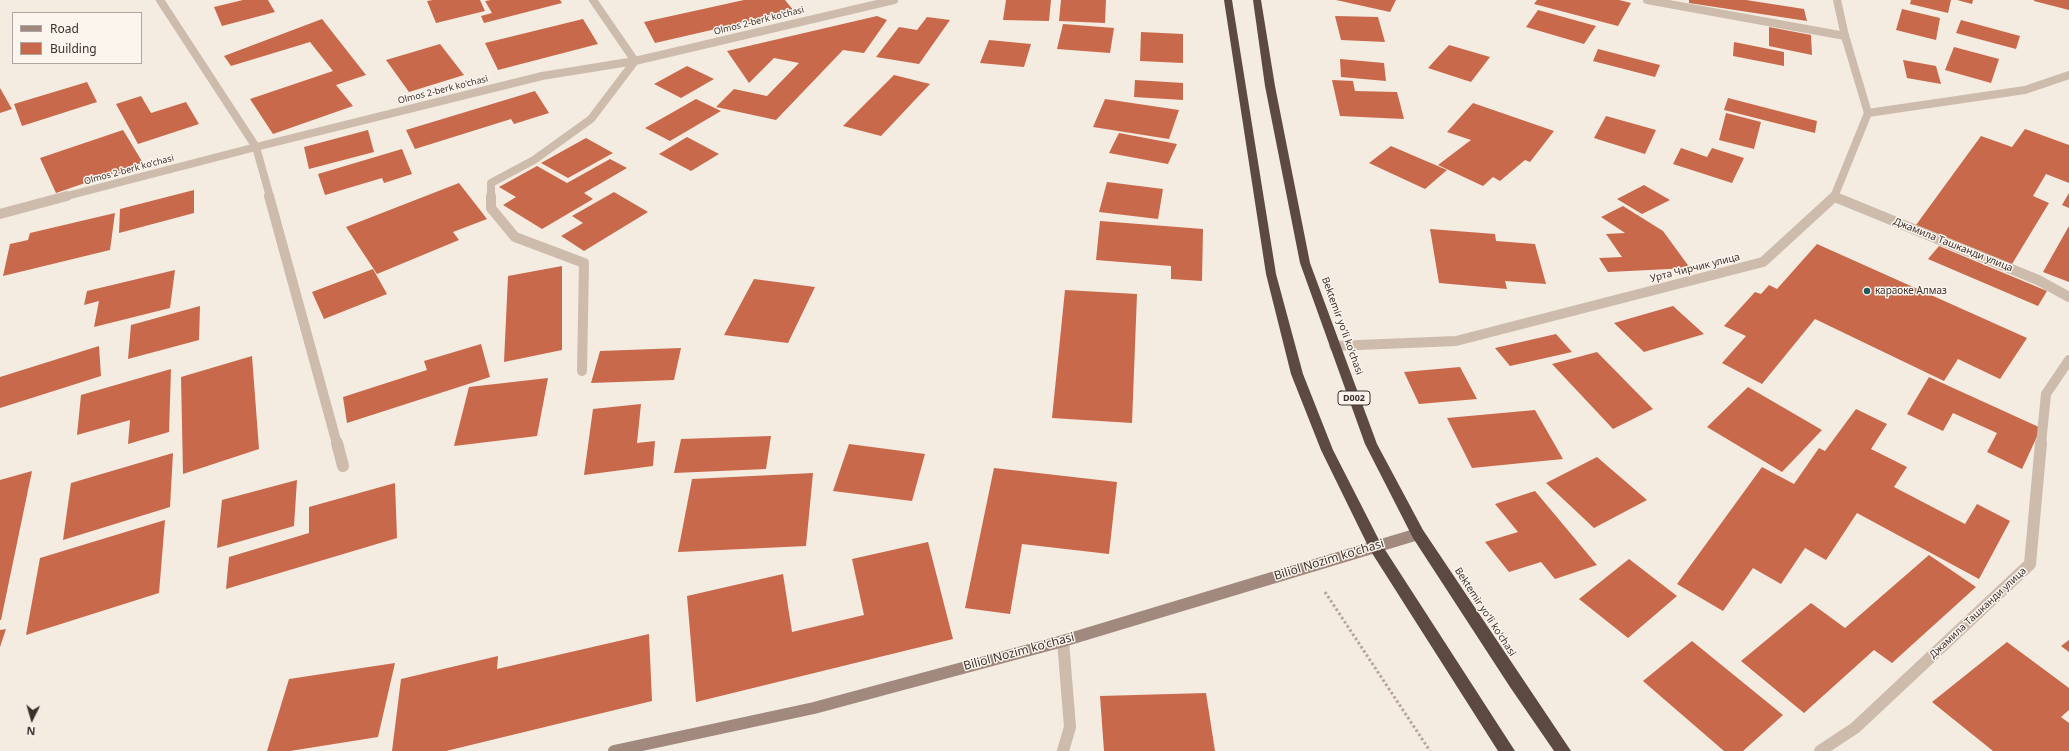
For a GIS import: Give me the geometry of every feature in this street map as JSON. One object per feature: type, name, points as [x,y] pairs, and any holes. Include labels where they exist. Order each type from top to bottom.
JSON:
[{"type":"highway","points":[[1228,0],[1271,274],[1297,374],[1327,450],[1375,546],[1474,702],[1507,751]]},
{"type":"highway","name":"Bektemir yo'li ko'chasi","points":[[1257,0],[1270,86],[1305,263],[1371,444],[1418,534],[1515,682],[1563,751]]},
{"type":"street","points":[[160,0],[256,147],[343,466]]},
{"type":"street","points":[[582,372],[584,263],[515,237],[491,208],[491,183],[534,160],[591,119],[635,61],[593,0]]},
{"type":"street","name":"Olmos 2-berk ko'chasi","points":[[0,214],[256,147],[542,76],[635,61],[894,0]]},
{"type":"street","points":[[1647,0],[1844,36]]},
{"type":"street","points":[[1837,0],[1844,36],[1868,113],[2025,90],[2069,75]]},
{"type":"street","name":"Урта Чирчик улица","points":[[1334,346],[1456,341],[1763,262],[1835,197],[1868,113]]},
{"type":"street","name":"Джамила Ташканди улица","points":[[1835,197],[2038,280],[2059,290],[2069,297]]},
{"type":"street","points":[[0,206],[11,211]]},
{"type":"street","name":"Джамила Ташканди улица","points":[[1820,751],[1854,728],[2030,564],[2046,394],[2069,360]]},
{"type":"street","name":"Biliol Nozim ko'chasi","points":[[614,751],[814,708],[1063,641],[1418,534]]},
{"type":"street","points":[[1062,751],[1070,727],[1063,641]]},
{"type":"path","points":[[1309,566],[1430,751]]},
{"type":"building","points":[[243,0],[268,0],[275,12],[222,26],[214,7]]},
{"type":"building","points":[[480,0],[485,11],[436,23],[427,1]]},
{"type":"building","points":[[560,0],[562,3],[484,23],[481,16],[492,13],[485,1]]},
{"type":"building","points":[[744,0],[785,0],[794,11],[655,43],[644,22]]},
{"type":"building","points":[[1006,0],[1051,0],[1049,21],[1003,20]]},
{"type":"building","points":[[1061,0],[1106,0],[1105,23],[1059,21]]},
{"type":"building","points":[[1336,0],[1396,0],[1390,12]]},
{"type":"building","points":[[1537,0],[1619,0],[1631,3],[1618,26],[1534,4]]},
{"type":"building","points":[[1689,0],[1746,0],[1804,9],[1807,21],[1689,3]]},
{"type":"building","points":[[1911,0],[1951,0],[1948,13],[1910,4]]},
{"type":"building","points":[[1957,0],[1973,0],[1972,4]]},
{"type":"building","points":[[2069,0],[2069,10],[2034,1]]},
{"type":"building","points":[[1902,9],[1940,18],[1936,40],[1896,30]]},
{"type":"building","points":[[1538,10],[1596,26],[1584,44],[1526,27]]},
{"type":"building","points":[[877,16],[887,20],[864,53],[843,50],[776,120],[716,107],[734,89],[767,96],[799,63],[774,58],[749,83],[727,51]]},
{"type":"building","points":[[1335,16],[1378,17],[1385,42],[1341,40]]},
{"type":"building","points":[[927,17],[950,20],[919,64],[876,57],[899,27],[917,30]]},
{"type":"building","points":[[322,19],[366,75],[336,85],[353,106],[273,134],[250,99],[333,71],[310,42],[231,66],[224,56]]},
{"type":"building","points":[[583,19],[598,44],[498,70],[485,43]]},
{"type":"building","points":[[1961,20],[2020,36],[2016,49],[1956,33]]},
{"type":"building","points":[[1063,24],[1114,28],[1110,53],[1057,49]]},
{"type":"building","points":[[1769,27],[1811,35],[1812,55],[1769,46]]},
{"type":"building","points":[[1141,32],[1183,34],[1183,63],[1140,61]]},
{"type":"building","points":[[989,40],[1031,44],[1024,67],[980,63]]},
{"type":"building","points":[[1734,42],[1784,52],[1784,66],[1733,56]]},
{"type":"building","points":[[440,44],[464,75],[409,92],[386,60]]},
{"type":"building","points":[[1449,45],[1490,57],[1471,82],[1428,68]]},
{"type":"building","points":[[1954,47],[1999,59],[1991,83],[1945,70]]},
{"type":"building","points":[[1598,49],[1660,65],[1655,77],[1593,61]]},
{"type":"building","points":[[1340,59],[1384,63],[1386,81],[1341,77]]},
{"type":"building","points":[[1903,60],[1936,66],[1941,84],[1907,78]]},
{"type":"building","points":[[687,66],[714,79],[681,98],[654,84]]},
{"type":"building","points":[[894,75],[930,84],[881,136],[843,126]]},
{"type":"building","points":[[1135,80],[1183,83],[1183,100],[1134,97]]},
{"type":"building","points":[[1332,80],[1353,81],[1355,91],[1397,92],[1404,119],[1340,116]]},
{"type":"building","points":[[87,82],[97,102],[22,126],[14,104]]},
{"type":"building","points":[[0,88],[12,109],[0,113]]},
{"type":"building","points":[[535,91],[549,113],[514,124],[511,119],[415,149],[406,130]]},
{"type":"building","points":[[141,96],[151,113],[186,102],[199,124],[138,144],[116,104]]},
{"type":"building","points":[[1728,98],[1817,121],[1815,133],[1724,110]]},
{"type":"building","points":[[696,99],[721,111],[670,141],[645,128]]},
{"type":"building","points":[[1105,99],[1179,110],[1169,139],[1093,127]]},
{"type":"building","points":[[1473,103],[1554,131],[1530,162],[1525,160],[1500,181],[1493,177],[1483,186],[1438,165],[1471,140],[1447,132]]},
{"type":"building","points":[[1726,113],[1761,122],[1754,149],[1719,140]]},
{"type":"building","points":[[1606,116],[1656,130],[1645,154],[1594,138]]},
{"type":"building","points":[[2025,129],[2069,145],[2069,183],[2046,174],[2033,196],[2049,203],[2012,264],[1916,225],[1981,136],[2012,147]]},
{"type":"building","points":[[123,130],[143,163],[56,193],[40,158]]},
{"type":"building","points":[[368,130],[374,152],[309,169],[304,147]]},
{"type":"building","points":[[1119,133],[1177,144],[1168,164],[1109,153]]},
{"type":"building","points":[[687,137],[719,154],[691,171],[659,154]]},
{"type":"building","points":[[586,138],[613,153],[568,178],[541,163]]},
{"type":"building","points":[[1391,146],[1447,170],[1425,189],[1369,163]]},
{"type":"building","points":[[1681,148],[1707,157],[1712,148],[1744,158],[1732,183],[1673,164]]},
{"type":"building","points":[[402,149],[412,174],[384,183],[382,178],[325,195],[318,174]]},
{"type":"building","points":[[610,159],[627,168],[584,193],[593,199],[542,229],[503,205],[516,197],[499,187],[537,166],[567,183]]},
{"type":"building","points":[[1107,182],[1163,189],[1158,219],[1099,212]]},
{"type":"building","points":[[459,183],[487,219],[453,232],[459,240],[377,274],[346,227]]},
{"type":"building","points":[[1644,185],[1670,200],[1642,214],[1617,199]]},
{"type":"building","points":[[194,190],[194,213],[119,233],[120,209]]},
{"type":"building","points":[[614,192],[648,212],[584,251],[561,236],[583,223],[572,216]]},
{"type":"building","points":[[2069,193],[2069,208],[2062,205]]},
{"type":"building","points":[[1623,206],[1663,231],[1690,268],[1608,272],[1599,258],[1622,257],[1606,234],[1625,233],[1601,217]]},
{"type":"building","points":[[115,213],[110,250],[3,276],[10,244],[28,240],[30,233]]},
{"type":"building","points":[[1100,221],[1203,229],[1202,281],[1171,279],[1171,266],[1096,260]]},
{"type":"building","points":[[2069,226],[2069,282],[2043,272]]},
{"type":"building","points":[[1430,229],[1495,234],[1496,241],[1535,244],[1546,284],[1505,281],[1507,289],[1439,283]]},
{"type":"building","points":[[1817,244],[2027,338],[2000,379],[1958,359],[1944,381],[1815,319],[1762,384],[1722,363],[1746,336],[1724,326],[1755,292],[1761,294],[1769,285],[1777,289]]},
{"type":"building","points":[[1939,246],[2047,291],[2038,306],[1928,259]]},
{"type":"building","points":[[562,266],[562,350],[504,362],[508,276]]},
{"type":"building","points":[[373,269],[387,294],[324,319],[312,292]]},
{"type":"building","points":[[175,270],[170,308],[94,327],[99,301],[84,305],[87,291]]},
{"type":"building","points":[[754,279],[815,287],[788,343],[724,335]]},
{"type":"building","points":[[1065,290],[1137,294],[1132,423],[1052,418]]},
{"type":"building","points":[[200,306],[199,340],[128,359],[131,325]]},
{"type":"building","points":[[1673,306],[1704,334],[1644,352],[1614,323]]},
{"type":"building","points":[[1556,334],[1572,352],[1510,366],[1495,348]]},
{"type":"building","points":[[481,344],[490,377],[347,423],[343,397],[427,370],[424,361]]},
{"type":"building","points":[[99,346],[101,376],[0,408],[0,377]]},
{"type":"building","points":[[681,348],[674,380],[591,383],[600,351]]},
{"type":"building","points":[[1597,352],[1653,409],[1613,429],[1552,364]]},
{"type":"building","points":[[252,356],[259,449],[183,474],[181,377]]},
{"type":"building","points":[[1460,367],[1477,399],[1419,404],[1404,372]]},
{"type":"building","points":[[171,369],[169,432],[128,444],[130,420],[77,435],[81,395]]},
{"type":"building","points":[[1929,377],[2041,428],[2022,469],[1987,452],[1997,433],[1953,413],[1943,431],[1907,414]]},
{"type":"building","points":[[548,378],[537,436],[454,446],[469,387]]},
{"type":"building","points":[[1748,387],[1822,430],[1782,472],[1707,427]]},
{"type":"building","points":[[641,404],[637,443],[655,441],[653,466],[584,475],[593,409]]},
{"type":"building","points":[[1856,409],[1887,424],[1871,449],[1907,467],[1894,487],[1965,524],[1977,504],[2010,521],[1979,579],[1857,513],[1826,560],[1805,548],[1781,584],[1753,568],[1723,611],[1677,584],[1762,467],[1794,484],[1819,448],[1825,451]]},
{"type":"building","points":[[1535,410],[1563,459],[1472,468],[1447,418]]},
{"type":"building","points":[[771,436],[766,469],[674,473],[681,439]]},
{"type":"building","points":[[849,444],[925,454],[912,501],[833,491]]},
{"type":"building","points":[[173,453],[170,507],[63,540],[71,483]]},
{"type":"building","points":[[1597,457],[1647,500],[1594,528],[1546,483]]},
{"type":"building","points":[[994,468],[1117,482],[1109,554],[1022,544],[1010,614],[965,608]]},
{"type":"building","points":[[32,471],[1,620],[0,620],[0,480]]},
{"type":"building","points":[[813,473],[806,546],[678,552],[692,479]]},
{"type":"building","points":[[297,480],[294,526],[217,548],[222,500]]},
{"type":"building","points":[[395,483],[397,538],[226,589],[229,557],[309,533],[309,507]]},
{"type":"building","points":[[1535,491],[1597,565],[1555,579],[1541,562],[1509,572],[1485,542],[1518,532],[1495,504]]},
{"type":"building","points":[[165,520],[159,593],[26,635],[40,558]]},
{"type":"building","points":[[928,542],[953,639],[696,702],[687,596],[783,574],[792,632],[864,615],[852,559]]},
{"type":"building","points":[[1929,555],[1976,587],[1892,663],[1874,650],[1804,713],[1741,661],[1811,603],[1845,628]]},
{"type":"building","points":[[1629,559],[1677,596],[1628,638],[1579,599]]},
{"type":"building","points":[[6,629],[0,647],[0,630]]},
{"type":"building","points":[[649,634],[652,701],[446,751],[392,751],[401,679],[498,656],[497,669]]},
{"type":"building","points":[[2069,640],[2069,652],[2061,646]]},
{"type":"building","points":[[1692,641],[1783,715],[1743,751],[1724,751],[1643,681]]},
{"type":"building","points":[[2007,642],[2069,688],[2069,710],[2061,717],[2069,723],[2069,751],[1993,751],[1932,702]]},
{"type":"building","points":[[395,663],[378,737],[290,751],[267,751],[289,679]]},
{"type":"building","points":[[1206,693],[1215,751],[1104,751],[1100,696]]},
{"type":"place","name":"караоке Алмаз","points":[[1867,291]]}]
